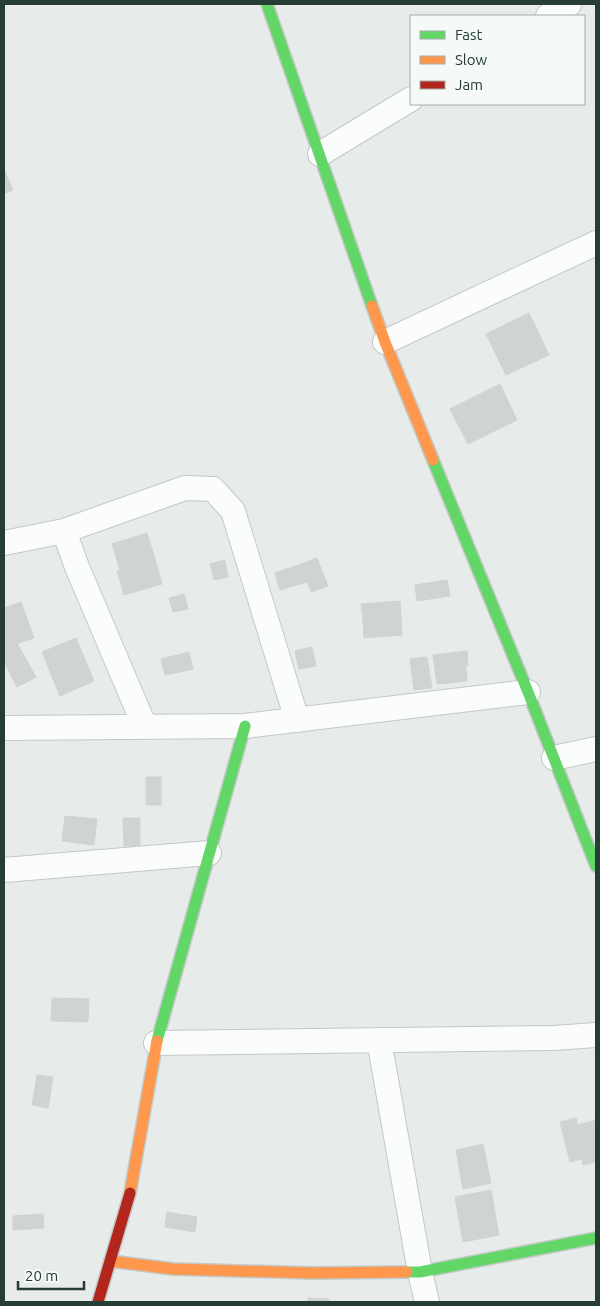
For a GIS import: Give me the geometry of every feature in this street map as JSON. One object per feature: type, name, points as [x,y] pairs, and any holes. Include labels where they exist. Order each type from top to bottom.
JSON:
[{"type":"street","points":[[267,4],[385,342],[528,692],[596,866]]},
{"type":"street","points":[[550,15],[569,4]]},
{"type":"street","points":[[320,154],[410,100]]},
{"type":"street","points":[[385,342],[596,243]]},
{"type":"street","points":[[4,543],[64,531],[185,488],[213,489],[233,511],[297,720]]},
{"type":"street","points":[[64,531],[145,727]]},
{"type":"street","points":[[4,728],[245,726],[528,692]]},
{"type":"street","points":[[98,1302],[132,1186],[156,1043],[245,726]]},
{"type":"street","points":[[554,758],[596,749]]},
{"type":"street","points":[[4,870],[209,853]]},
{"type":"street","points":[[156,1043],[553,1038],[596,1035]]},
{"type":"street","points":[[379,1040],[427,1302]]},
{"type":"street","points":[[110,1261],[173,1270],[312,1273],[420,1272],[596,1238]]},
{"type":"building","points":[[4,169],[13,190],[4,194]]},
{"type":"building","points":[[529,313],[549,355],[506,375],[486,334]]},
{"type":"building","points":[[500,384],[517,420],[468,444],[450,409]]},
{"type":"building","points":[[147,533],[155,559],[120,570],[112,544]]},
{"type":"building","points":[[317,558],[328,586],[311,592],[301,564]]},
{"type":"building","points":[[155,559],[162,584],[124,595],[117,571]]},
{"type":"building","points":[[225,560],[228,577],[214,580],[210,564]]},
{"type":"building","points":[[301,564],[307,582],[280,590],[275,573]]},
{"type":"building","points":[[447,580],[450,596],[417,601],[415,585]]},
{"type":"building","points":[[184,594],[188,609],[173,612],[169,598]]},
{"type":"building","points":[[400,601],[401,617],[363,620],[361,604]]},
{"type":"building","points":[[21,602],[34,638],[4,648],[4,608]]},
{"type":"building","points":[[401,617],[402,635],[364,638],[363,620]]},
{"type":"building","points":[[76,638],[94,681],[60,696],[42,652]]},
{"type":"building","points":[[17,643],[36,677],[17,687],[4,662],[4,648]]},
{"type":"building","points":[[312,647],[316,666],[299,669],[295,651]]},
{"type":"building","points":[[467,651],[468,665],[435,669],[433,655]]},
{"type":"building","points":[[189,652],[193,669],[165,675],[161,659]]},
{"type":"building","points":[[427,657],[432,688],[414,690],[410,659]]},
{"type":"building","points":[[466,666],[467,681],[437,684],[435,669]]},
{"type":"building","points":[[146,777],[161,777],[161,805],[146,805]]},
{"type":"building","points":[[65,816],[97,819],[94,845],[62,841]]},
{"type":"building","points":[[123,818],[140,818],[140,846],[124,846]]},
{"type":"building","points":[[52,998],[89,999],[88,1022],[51,1021]]},
{"type":"building","points":[[37,1075],[53,1077],[48,1108],[32,1105]]},
{"type":"building","points":[[576,1118],[578,1125],[596,1120],[596,1162],[583,1165],[582,1159],[570,1162],[560,1122]]},
{"type":"building","points":[[483,1144],[491,1183],[463,1189],[456,1150]]},
{"type":"building","points":[[491,1190],[499,1235],[463,1242],[455,1197]]},
{"type":"building","points":[[167,1212],[197,1217],[195,1232],[165,1227]]},
{"type":"building","points":[[43,1214],[44,1228],[13,1230],[13,1216]]},
{"type":"building","points":[[308,1298],[329,1299],[329,1302],[308,1302]]},
{"type":"traffic: fast","points":[[267,4],[372,306]]},
{"type":"traffic: fast","points":[[433,460],[528,692],[596,866]]},
{"type":"traffic: fast","points":[[157,1041],[245,726]]},
{"type":"traffic: fast","points":[[407,1272],[420,1272],[596,1238]]},
{"type":"traffic: slow","points":[[372,306],[433,460]]},
{"type":"traffic: slow","points":[[130,1193],[157,1041]]},
{"type":"traffic: slow","points":[[110,1261],[173,1269],[312,1273],[407,1272]]},
{"type":"traffic: jam","points":[[98,1302],[130,1193]]}]
